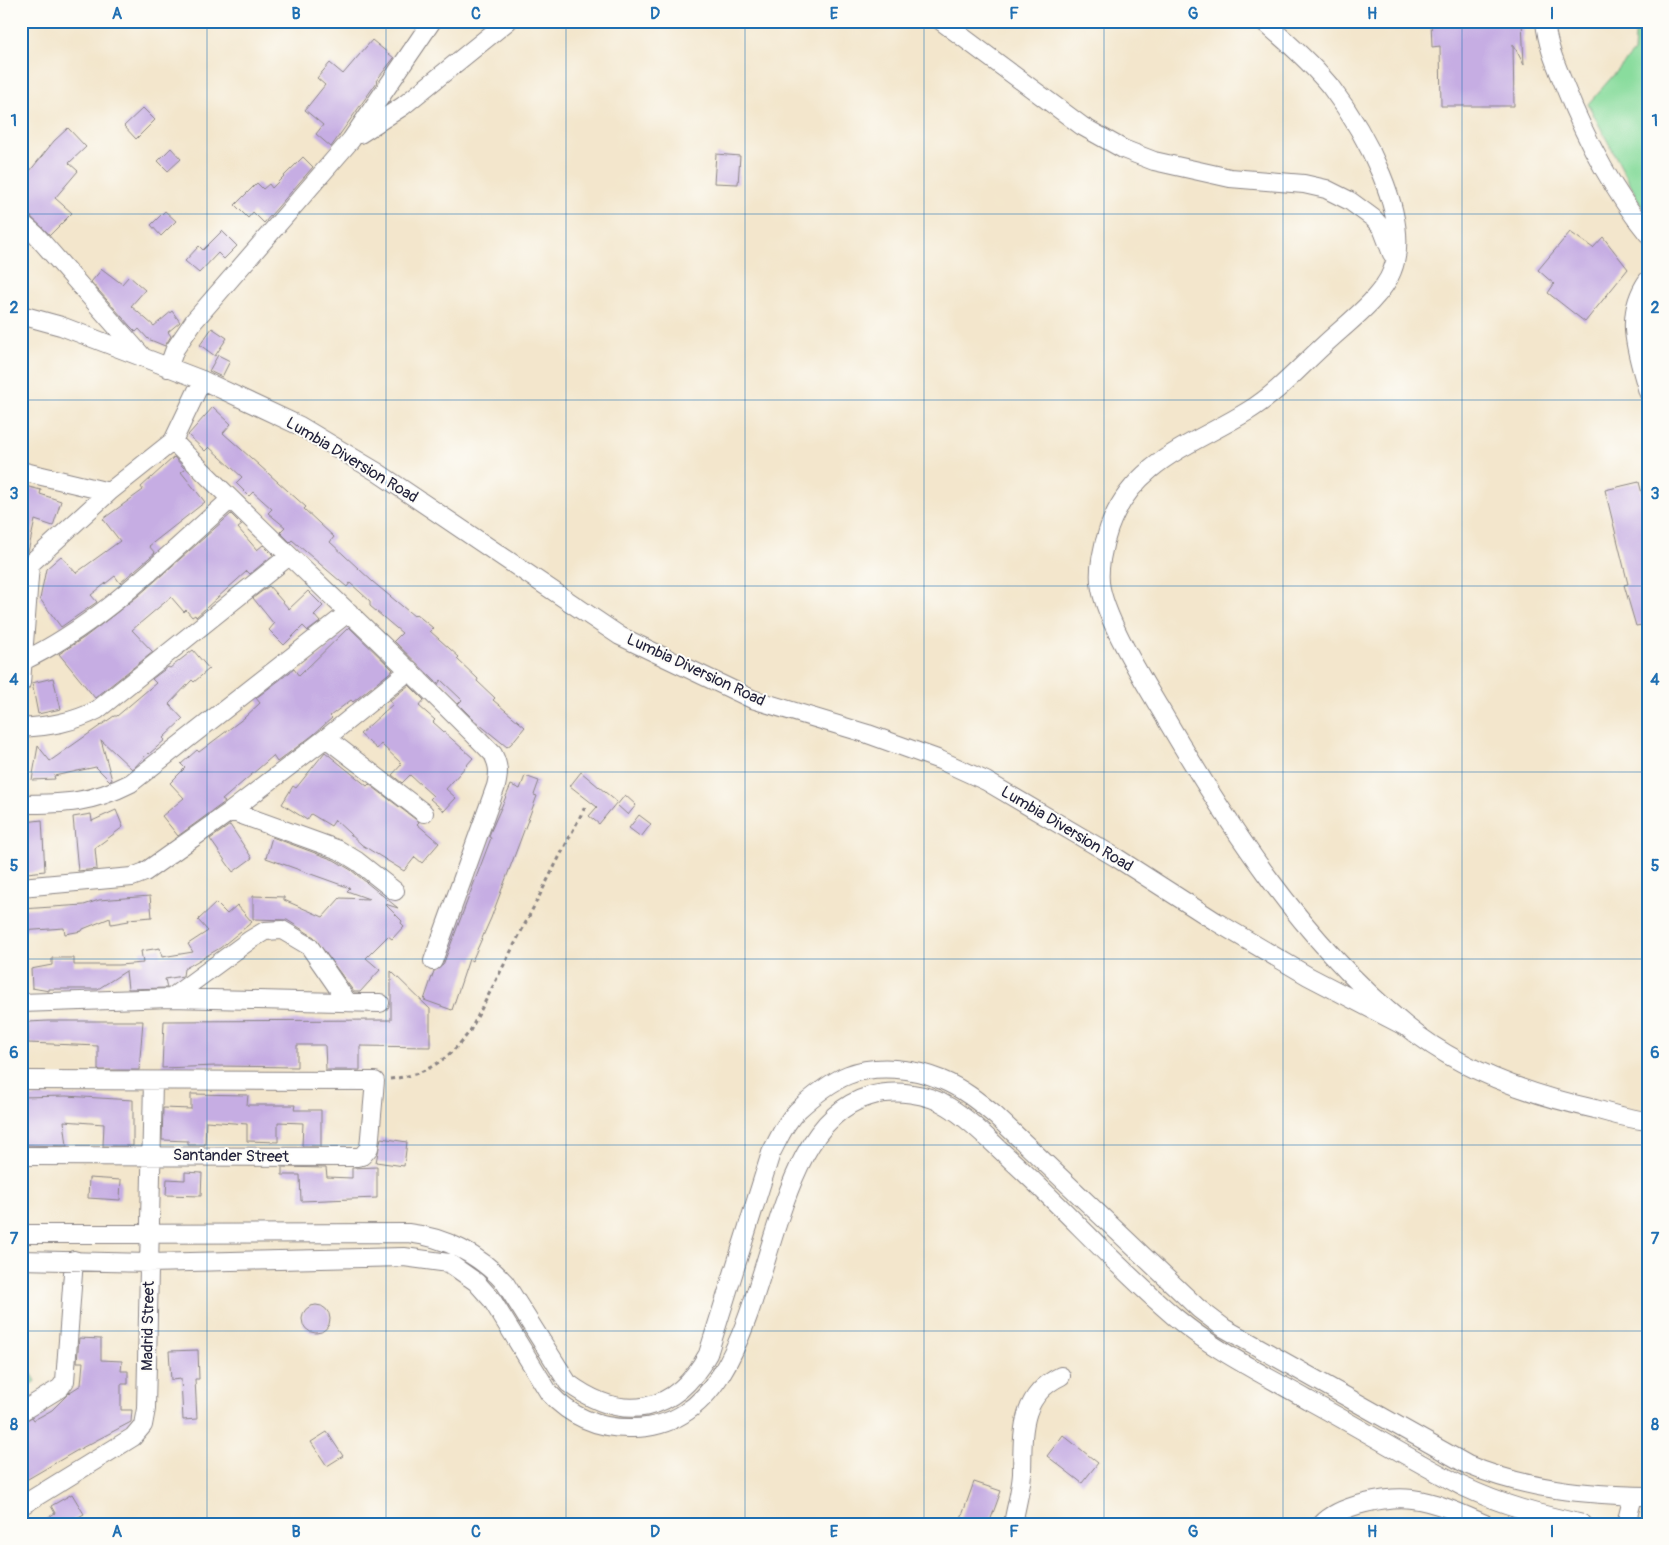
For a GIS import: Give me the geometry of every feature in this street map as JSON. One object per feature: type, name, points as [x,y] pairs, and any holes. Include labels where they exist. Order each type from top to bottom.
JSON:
[{"type":"street","points":[[168,368],[176,349],[194,321],[352,140],[432,21]]},
{"type":"street","points":[[352,140],[403,106],[508,21]]},
{"type":"street","points":[[941,21],[1082,126],[1123,149],[1154,161],[1230,178],[1304,184],[1326,190],[1350,202],[1373,218],[1382,228],[1395,262]]},
{"type":"street","points":[[1263,21],[1298,51],[1330,87],[1359,131],[1390,193],[1396,233],[1395,262],[1388,279],[1378,292],[1278,388],[1253,408],[1164,457],[1143,475],[1109,527],[1101,568],[1100,587],[1124,643],[1151,692],[1195,768],[1254,861],[1309,930],[1351,975],[1406,1027],[1446,1053],[1495,1080],[1550,1098],[1648,1121]]},
{"type":"street","points":[[1546,21],[1547,41],[1592,150],[1631,213],[1648,234]]},
{"type":"street","points":[[21,222],[35,234],[144,359]]},
{"type":"street","points":[[1648,280],[1642,289],[1636,305],[1632,332],[1648,392]]},
{"type":"street","name":"Lumbia Diversion Road","points":[[21,315],[61,326],[202,380],[300,426],[378,472],[620,636],[752,699],[868,734],[940,760],[986,781],[1117,858],[1215,921],[1300,971],[1406,1027]]},
{"type":"street","points":[[21,683],[25,562],[173,441],[202,380]]},
{"type":"street","points":[[173,441],[230,500],[410,670],[493,754],[499,772],[433,961]]},
{"type":"street","points":[[21,471],[109,492]]},
{"type":"street","points":[[23,661],[40,654],[103,611],[230,500]]},
{"type":"street","points":[[21,728],[49,726],[76,720],[97,710],[289,556]]},
{"type":"street","points":[[21,804],[87,801],[108,795],[131,783],[349,612]]},
{"type":"street","points":[[21,887],[132,876],[158,864],[326,738],[410,670]]},
{"type":"street","points":[[326,738],[424,813]]},
{"type":"street","points":[[231,811],[338,850],[395,890]]},
{"type":"street","points":[[171,998],[250,940],[265,931],[282,930],[309,946],[347,1001]]},
{"type":"street","points":[[21,1002],[171,998],[380,1002]]},
{"type":"street","points":[[21,1234],[342,1234],[408,1232],[428,1235],[448,1242],[474,1256],[492,1269],[505,1283],[568,1384],[582,1394],[614,1408],[630,1409],[646,1406],[668,1398],[697,1374],[708,1354],[771,1153],[784,1128],[797,1111],[819,1092],[848,1075],[880,1069],[913,1070],[942,1080],[966,1092],[996,1116],[1179,1292],[1224,1328],[1468,1465],[1501,1478],[1532,1486],[1640,1496],[1626,1524]]},
{"type":"street","points":[[21,1080],[375,1081]]},
{"type":"street","name":"Madrid Street","points":[[21,1506],[133,1437],[143,1425],[146,1410],[153,1080]]},
{"type":"street","name":"Santander Street","points":[[21,1156],[362,1156],[367,1152],[370,1142],[375,1081]]},
{"type":"street","points":[[21,1260],[149,1263],[344,1260],[404,1257],[449,1263],[476,1282],[492,1300],[549,1393],[559,1404],[593,1423],[620,1428],[658,1426],[683,1415],[700,1402],[717,1383],[744,1325],[794,1180],[807,1150],[820,1130],[848,1106],[868,1096],[886,1093],[917,1095],[939,1101],[971,1123],[1032,1179],[1147,1293],[1177,1319],[1216,1348],[1422,1466],[1497,1503],[1527,1512],[1583,1524]]},
{"type":"street","points":[[342,1234],[344,1260]]},
{"type":"street","points":[[21,1412],[60,1388],[65,1381],[74,1260]]},
{"type":"street","points":[[1013,1524],[1022,1476],[1021,1440],[1026,1414],[1041,1388],[1061,1376]]},
{"type":"street","points":[[1527,1512],[1532,1486]]},
{"type":"street","points":[[1322,1524],[1345,1508],[1411,1499],[1462,1514],[1485,1524]]},
{"type":"path","points":[[375,1081],[409,1077],[428,1071],[463,1040],[484,1006],[585,807]]},
{"type":"green space","points":[[1636,21],[1648,21],[1648,218],[1588,104],[1634,52]]},
{"type":"green space","points":[[21,1356],[36,1381],[21,1390]]},
{"type":"building","points":[[1431,21],[1522,21],[1524,65],[1513,44],[1514,106],[1441,106],[1440,46],[1432,47]]},
{"type":"building","points":[[372,40],[394,58],[331,147],[316,134],[323,125],[305,110],[325,85],[317,78],[330,63],[343,74]]},
{"type":"building","points":[[143,108],[155,120],[136,139],[124,126]]},
{"type":"building","points":[[68,128],[86,147],[69,163],[78,171],[55,198],[72,213],[50,235],[28,214],[21,212],[21,182],[54,141]]},
{"type":"building","points":[[171,148],[181,159],[168,171],[158,161]]},
{"type":"building","points":[[716,154],[740,156],[738,184],[714,183]]},
{"type":"building","points":[[303,157],[313,167],[264,223],[253,212],[248,218],[235,205],[257,183],[263,189],[269,184],[272,188]]},
{"type":"building","points":[[165,211],[176,221],[161,236],[151,225]]},
{"type":"building","points":[[222,231],[237,246],[224,259],[218,253],[199,273],[185,261],[199,246],[203,250]]},
{"type":"building","points":[[1570,232],[1593,248],[1603,237],[1628,269],[1585,322],[1548,293],[1554,284],[1538,270]]},
{"type":"building","points":[[102,269],[122,284],[129,276],[145,290],[131,306],[154,326],[172,311],[180,322],[168,332],[171,336],[165,346],[148,339],[139,329],[136,332],[91,282]]},
{"type":"building","points":[[212,328],[227,338],[215,356],[200,345]]},
{"type":"building","points":[[218,355],[230,361],[222,377],[209,371]]},
{"type":"building","points":[[213,407],[231,424],[223,433],[306,507],[304,509],[334,537],[330,542],[373,582],[414,616],[416,614],[433,628],[430,631],[459,657],[457,659],[495,698],[493,700],[525,727],[511,744],[507,747],[474,720],[458,704],[462,700],[441,680],[438,684],[394,641],[402,633],[370,606],[370,601],[350,583],[347,587],[292,540],[290,542],[280,532],[285,527],[268,513],[272,509],[253,492],[249,496],[236,483],[242,477],[209,447],[205,451],[188,435]]},
{"type":"building","points":[[174,457],[185,469],[181,472],[205,502],[149,546],[155,553],[120,583],[115,576],[91,595],[97,602],[61,627],[40,599],[46,569],[61,556],[76,573],[120,541],[103,519],[143,490],[141,487]]},
{"type":"building","points":[[1639,482],[1648,517],[1648,624],[1636,626],[1624,585],[1628,584],[1605,490]]},
{"type":"building","points":[[21,485],[41,490],[40,494],[61,501],[53,526],[35,520],[28,552],[22,557]]},
{"type":"building","points":[[231,514],[242,525],[238,528],[257,550],[263,545],[273,555],[250,574],[247,571],[196,617],[195,615],[192,617],[186,610],[184,612],[171,597],[132,630],[153,652],[95,698],[59,654],[85,637],[138,596]]},
{"type":"building","points":[[269,586],[289,609],[308,591],[323,606],[314,615],[320,622],[308,631],[303,626],[284,645],[269,630],[274,624],[253,598]]},
{"type":"building","points":[[349,627],[393,670],[353,702],[351,700],[330,716],[332,718],[313,735],[277,762],[273,756],[222,800],[225,802],[178,836],[162,816],[184,798],[170,783],[185,768],[181,764],[197,750],[199,752],[244,718],[260,703],[256,698],[294,669],[299,676]]},
{"type":"building","points":[[193,650],[209,669],[194,682],[192,680],[169,704],[183,719],[163,738],[165,740],[148,753],[134,768],[132,769],[101,740],[112,780],[110,781],[96,767],[54,776],[55,779],[32,780],[38,746],[50,761],[114,716],[117,716],[156,683],[152,679]]},
{"type":"building","points":[[53,678],[61,709],[38,714],[32,683]]},
{"type":"building","points":[[409,685],[424,700],[419,706],[435,720],[433,722],[473,758],[446,789],[456,798],[444,811],[430,799],[433,796],[410,775],[402,783],[392,775],[402,764],[381,744],[377,749],[360,734],[393,704],[389,701]]},
{"type":"building","points":[[325,752],[367,786],[369,784],[419,822],[417,824],[439,843],[422,863],[415,857],[404,871],[362,845],[335,820],[331,826],[311,814],[307,820],[282,804],[293,786],[296,788]]},
{"type":"building","points":[[581,772],[617,802],[599,824],[589,816],[597,807],[570,786]]},
{"type":"building","points":[[525,776],[539,781],[534,795],[537,796],[491,918],[472,961],[469,959],[452,1010],[424,1000],[434,971],[443,965],[491,838],[489,837],[490,833],[511,785],[520,789]]},
{"type":"building","points":[[625,795],[636,805],[628,815],[617,805]]},
{"type":"building","points":[[116,810],[123,827],[95,848],[97,869],[78,871],[73,817],[91,814],[92,821]]},
{"type":"building","points":[[639,815],[651,824],[641,837],[629,828]]},
{"type":"building","points":[[42,820],[45,871],[27,873],[23,853],[28,852],[25,822]]},
{"type":"building","points":[[230,825],[252,858],[233,872],[210,839]]},
{"type":"building","points":[[272,837],[334,860],[351,870],[398,908],[385,904],[402,921],[401,923],[404,926],[392,939],[388,936],[366,958],[380,970],[360,992],[354,992],[314,937],[287,920],[253,919],[253,896],[284,897],[284,900],[323,917],[340,898],[369,899],[347,891],[350,888],[266,858]]},
{"type":"building","points":[[150,896],[152,917],[128,919],[129,921],[111,924],[110,918],[82,931],[65,934],[64,928],[21,931],[21,909],[84,905],[99,900]]},
{"type":"building","points":[[216,903],[227,914],[237,905],[252,922],[220,948],[184,969],[183,976],[165,979],[167,988],[128,989],[126,971],[98,989],[49,989],[49,991],[32,988],[31,969],[52,965],[52,958],[74,958],[74,965],[119,965],[143,963],[141,951],[160,948],[162,957],[193,952],[188,944],[208,931],[198,920]]},
{"type":"building","points":[[391,971],[430,1009],[430,1047],[360,1046],[360,1070],[326,1070],[325,1045],[297,1045],[297,1067],[216,1066],[162,1068],[164,1021],[391,1020]]},
{"type":"building","points":[[143,1021],[139,1070],[98,1070],[98,1046],[28,1043],[28,1022]]},
{"type":"building","points":[[191,1094],[248,1095],[247,1105],[295,1105],[294,1110],[321,1110],[321,1146],[302,1146],[303,1123],[278,1122],[278,1142],[247,1141],[247,1124],[206,1121],[205,1145],[188,1145],[188,1141],[162,1140],[163,1108],[191,1109]]},
{"type":"building","points":[[66,1096],[133,1100],[133,1146],[103,1146],[104,1124],[64,1121],[67,1146],[21,1145],[21,1097]]},
{"type":"building","points":[[381,1138],[407,1142],[404,1166],[376,1162]]},
{"type":"building","points":[[282,1167],[326,1168],[327,1177],[352,1178],[352,1168],[377,1167],[377,1198],[301,1201],[300,1175],[282,1175]]},
{"type":"building","points":[[185,1172],[202,1173],[201,1196],[166,1195],[167,1179],[185,1180]]},
{"type":"building","points":[[89,1178],[121,1180],[120,1200],[88,1198]]},
{"type":"building","points":[[316,1305],[326,1309],[330,1319],[326,1329],[316,1333],[306,1329],[302,1319],[306,1309]]},
{"type":"building","points":[[79,1338],[101,1339],[101,1360],[122,1361],[121,1371],[128,1371],[128,1384],[121,1384],[121,1410],[132,1410],[131,1422],[21,1483],[21,1423],[32,1417],[34,1420],[52,1410],[70,1392],[81,1385],[83,1362],[77,1362]]},
{"type":"building","points":[[198,1350],[199,1379],[195,1379],[197,1419],[183,1420],[181,1379],[171,1380],[169,1351]]},
{"type":"building","points":[[327,1432],[343,1456],[327,1466],[311,1442]]},
{"type":"building","points":[[1063,1435],[1098,1463],[1082,1483],[1047,1456]]},
{"type":"building","points":[[974,1482],[1001,1491],[989,1524],[959,1524]]},
{"type":"building","points":[[72,1494],[84,1514],[66,1524],[38,1524],[55,1513],[51,1506]]}]
